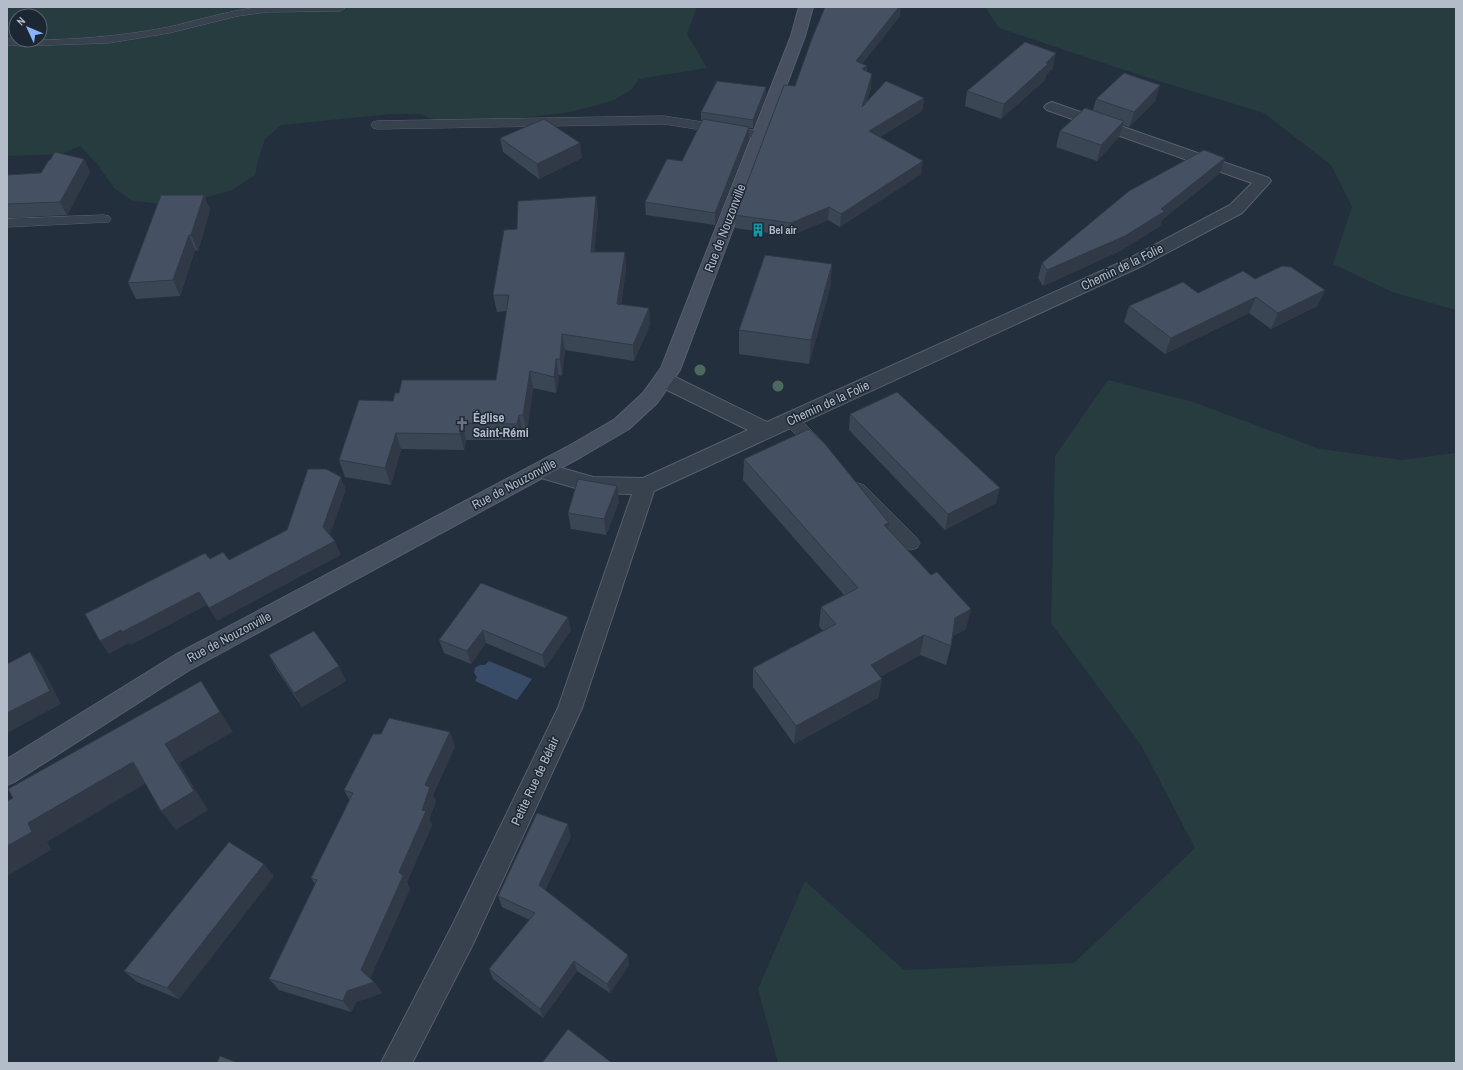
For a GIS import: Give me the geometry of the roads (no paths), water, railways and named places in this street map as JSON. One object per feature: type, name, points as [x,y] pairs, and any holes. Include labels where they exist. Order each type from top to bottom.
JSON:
[{"type":"main road","name":"Rue de Nouzonville","points":[[7,773],[183,662],[541,470],[622,424],[650,398],[670,370],[798,36],[806,7]]},
{"type":"main road","points":[[7,755],[99,702],[183,662]]},
{"type":"street","name":"Chemin de la Folie","points":[[541,470],[593,485],[645,486],[1136,262],[1236,209],[1263,182],[1052,107]]},
{"type":"street","points":[[664,380],[767,431]]},
{"type":"street","name":"Petite Rue de Bélair","points":[[396,1063],[463,934],[570,708],[645,486]]},
{"type":"lane","points":[[7,42],[21,43],[109,40],[169,30],[238,13],[267,9],[340,8]]},
{"type":"lane","points":[[377,125],[664,120],[760,135]]},
{"type":"lane","points":[[7,223],[104,219]]},
{"type":"lane","points":[[791,420],[829,459]]},
{"type":"lane","points":[[846,476],[911,543]]},
{"type":"water","points":[[489,661],[532,679],[517,700],[475,681],[477,677],[474,673],[475,668],[480,665],[485,665]]},
{"type":"place","name":"Bel air","points":[[758,230]]},
{"type":"place","name":"Église Saint-Rémi","points":[[462,424]]}]
